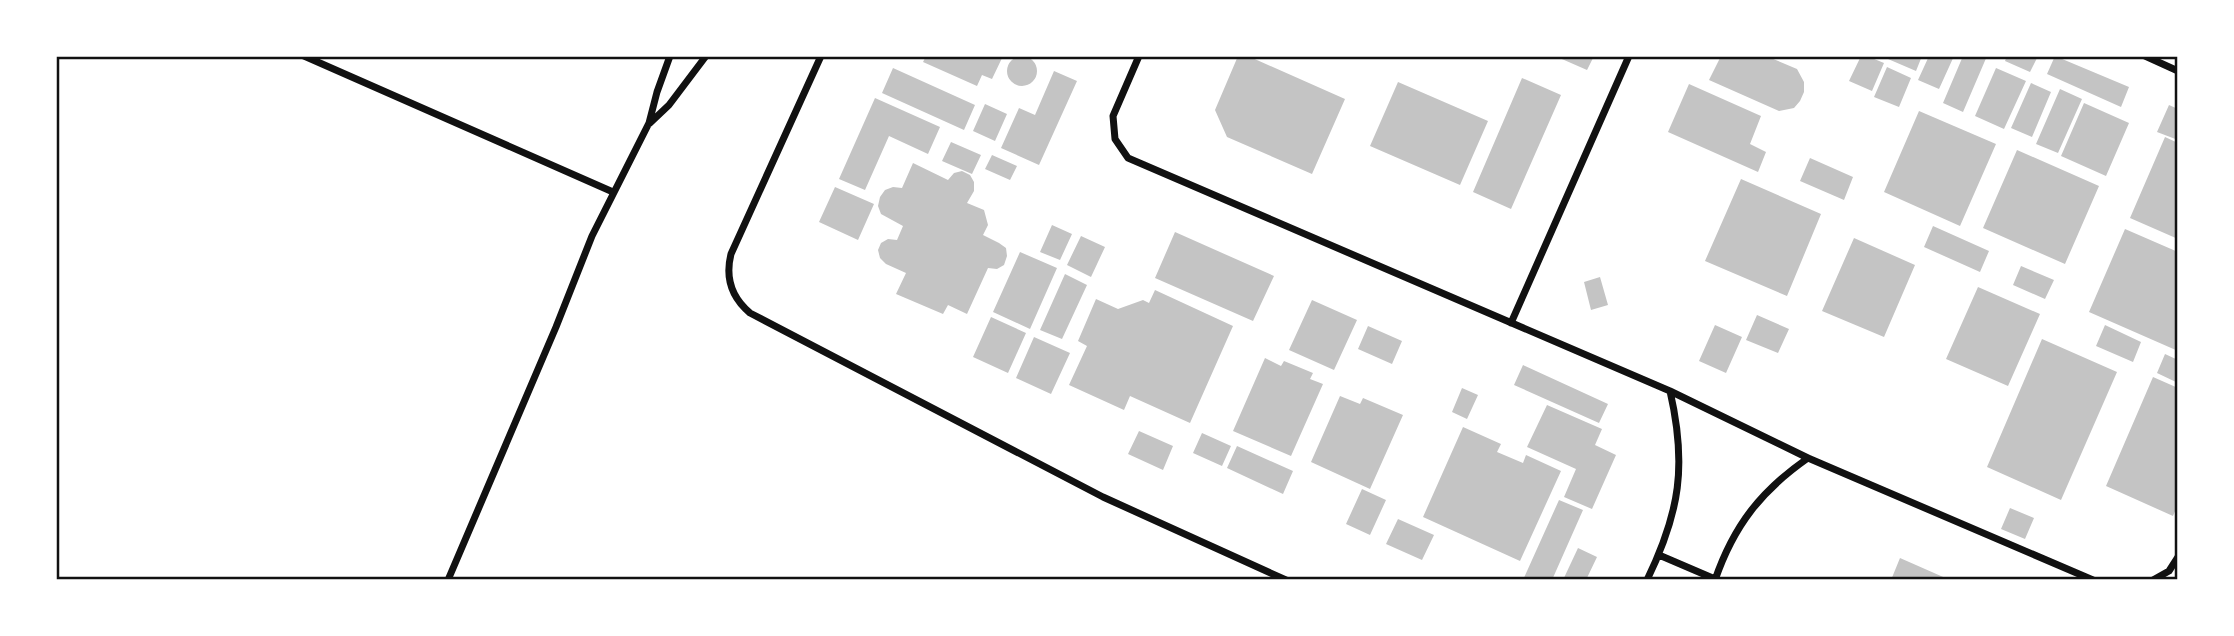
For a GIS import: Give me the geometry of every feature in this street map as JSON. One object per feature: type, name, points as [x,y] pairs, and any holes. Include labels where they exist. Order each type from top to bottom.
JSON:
[{"type":"street","points":[[304,56],[613,192]]},
{"type":"street","points":[[448,580],[578,270],[613,192],[649,123],[670,56]]},
{"type":"street","points":[[649,123],[669,105],[706,56]]},
{"type":"street","points":[[821,56],[731,254],[729,280],[740,304],[750,313],[1103,497],[1286,580]]},
{"type":"street","points":[[1139,56],[1113,116],[1115,139],[1128,158],[1670,391],[1808,458],[2093,580]]},
{"type":"street","points":[[1511,323],[1629,56]]},
{"type":"street","points":[[2145,56],[2178,71]]},
{"type":"street","points":[[1647,580],[1670,529],[1680,474],[1680,446],[1670,391]]},
{"type":"street","points":[[1659,555],[1715,580],[1726,550],[1741,522],[1783,475],[1808,458]]},
{"type":"street","points":[[2153,580],[2169,571],[2178,557]]},
{"type":"building","points":[[926,56],[1003,56],[992,79],[982,75],[977,86],[923,62]]},
{"type":"building","points":[[1022,56],[1033,60],[1037,71],[1033,82],[1022,86],[1011,82],[1007,71],[1011,60]]},
{"type":"building","points":[[1238,56],[1248,56],[1345,99],[1312,174],[1227,137],[1215,110]]},
{"type":"building","points":[[1555,56],[1594,56],[1587,70]]},
{"type":"building","points":[[1721,56],[1766,56],[1797,69],[1804,82],[1800,101],[1794,108],[1779,111],[1709,80]]},
{"type":"building","points":[[1861,56],[1884,63],[1872,91],[1849,81]]},
{"type":"building","points":[[1881,56],[1922,56],[1916,71]]},
{"type":"building","points":[[1929,56],[1954,56],[1939,89],[1918,80]]},
{"type":"building","points":[[1963,56],[1987,56],[1963,112],[1943,103]]},
{"type":"building","points":[[2007,56],[2038,56],[2030,72],[2005,61]]},
{"type":"building","points":[[2055,56],[2129,87],[2121,107],[2047,74]]},
{"type":"building","points":[[1887,67],[1911,78],[1899,107],[1874,97]]},
{"type":"building","points":[[893,68],[975,105],[964,130],[882,93]]},
{"type":"building","points":[[1996,68],[2026,81],[2004,129],[1975,116]]},
{"type":"building","points":[[1054,71],[1077,81],[1039,165],[1001,148],[1019,108],[1035,115]]},
{"type":"building","points":[[1522,78],[1561,95],[1511,209],[1473,192]]},
{"type":"building","points":[[1398,82],[1488,121],[1460,185],[1370,146]]},
{"type":"building","points":[[2031,83],[2051,92],[2032,137],[2011,128]]},
{"type":"building","points":[[1689,84],[1761,116],[1750,144],[1766,152],[1758,172],[1668,132]]},
{"type":"building","points":[[2060,89],[2082,99],[2058,153],[2036,144]]},
{"type":"building","points":[[875,98],[940,127],[928,154],[889,136],[865,190],[839,179]]},
{"type":"building","points":[[2084,103],[2129,123],[2106,176],[2061,156]]},
{"type":"building","points":[[985,104],[1007,114],[995,141],[973,131]]},
{"type":"building","points":[[2169,105],[2178,109],[2178,140],[2157,132]]},
{"type":"building","points":[[1919,111],[1996,144],[1960,226],[1884,192]]},
{"type":"building","points":[[2165,137],[2178,143],[2178,239],[2130,218]]},
{"type":"building","points":[[951,142],[981,155],[972,174],[942,161]]},
{"type":"building","points":[[2017,150],[2099,186],[2065,264],[1983,228]]},
{"type":"building","points":[[992,155],[1017,166],[1010,180],[985,169]]},
{"type":"building","points":[[1810,158],[1853,177],[1844,200],[1800,181]]},
{"type":"building","points":[[913,163],[948,180],[954,173],[962,171],[970,175],[974,182],[974,191],[967,203],[984,210],[988,225],[983,235],[1006,248],[1004,265],[997,269],[988,268],[967,314],[948,305],[943,314],[896,294],[906,273],[886,264],[880,258],[878,250],[881,243],[888,239],[897,240],[903,226],[881,214],[878,206],[880,197],[885,190],[902,188]]},
{"type":"building","points":[[1741,179],[1821,214],[1787,296],[1705,261]]},
{"type":"building","points":[[835,187],[874,204],[858,240],[819,222]]},
{"type":"building","points":[[1052,225],[1072,234],[1060,260],[1040,252]]},
{"type":"building","points":[[1933,226],[1989,251],[1980,272],[1924,247]]},
{"type":"building","points":[[2125,229],[2178,252],[2178,351],[2089,312]]},
{"type":"building","points":[[1175,232],[1274,276],[1253,321],[1155,278]]},
{"type":"building","points":[[1081,236],[1105,247],[1091,277],[1067,265]]},
{"type":"building","points":[[1854,238],[1915,265],[1884,337],[1822,311]]},
{"type":"building","points":[[1020,252],[1057,268],[1030,329],[993,312]]},
{"type":"building","points":[[2021,266],[2054,280],[2045,299],[2013,285]]},
{"type":"building","points":[[1065,274],[1087,285],[1062,339],[1040,330]]},
{"type":"building","points":[[1600,277],[1608,305],[1591,310],[1584,282]]},
{"type":"building","points":[[1978,287],[2040,314],[2008,386],[1946,359]]},
{"type":"building","points":[[1155,290],[1233,326],[1190,423],[1130,396],[1124,410],[1069,385],[1087,346],[1078,341],[1096,299],[1118,309],[1143,300],[1149,303]]},
{"type":"building","points":[[1312,300],[1357,320],[1334,370],[1289,350]]},
{"type":"building","points":[[1757,315],[1789,329],[1778,353],[1746,340]]},
{"type":"building","points":[[991,317],[1026,333],[1008,373],[973,357]]},
{"type":"building","points":[[1715,325],[1742,337],[1726,373],[1699,361]]},
{"type":"building","points":[[2105,325],[2141,342],[2133,362],[2096,346]]},
{"type":"building","points":[[1368,326],[1402,341],[1392,364],[1358,349]]},
{"type":"building","points":[[1034,337],[1070,353],[1051,394],[1016,378]]},
{"type":"building","points":[[2042,339],[2117,372],[2061,500],[1987,467]]},
{"type":"building","points":[[2165,354],[2178,360],[2178,383],[2157,373]]},
{"type":"building","points":[[1265,358],[1281,366],[1284,361],[1313,373],[1310,379],[1323,384],[1291,456],[1233,431]]},
{"type":"building","points":[[1523,365],[1608,404],[1599,423],[1514,385]]},
{"type":"building","points":[[2153,377],[2178,388],[2178,504],[2173,516],[2106,486]]},
{"type":"building","points":[[1462,388],[1478,395],[1467,419],[1452,412]]},
{"type":"building","points":[[1340,396],[1360,404],[1363,398],[1403,415],[1370,489],[1311,462]]},
{"type":"building","points":[[1547,405],[1602,429],[1595,445],[1616,455],[1592,509],[1564,497],[1576,469],[1527,447]]},
{"type":"building","points":[[1463,427],[1501,444],[1497,452],[1523,463],[1526,455],[1561,471],[1520,561],[1423,517]]},
{"type":"building","points":[[1139,431],[1173,446],[1163,470],[1128,454]]},
{"type":"building","points":[[1202,433],[1231,446],[1222,466],[1193,453]]},
{"type":"building","points":[[1237,446],[1293,471],[1283,494],[1227,468]]},
{"type":"building","points":[[1362,489],[1386,500],[1370,535],[1346,524]]},
{"type":"building","points":[[1559,500],[1583,510],[1552,580],[1523,580]]},
{"type":"building","points":[[2010,508],[2034,518],[2025,539],[2001,529]]},
{"type":"building","points":[[1398,519],[1434,535],[1422,560],[1386,544]]},
{"type":"building","points":[[1578,548],[1597,557],[1586,580],[1563,580]]},
{"type":"building","points":[[1900,558],[1950,580],[1891,580]]}]
